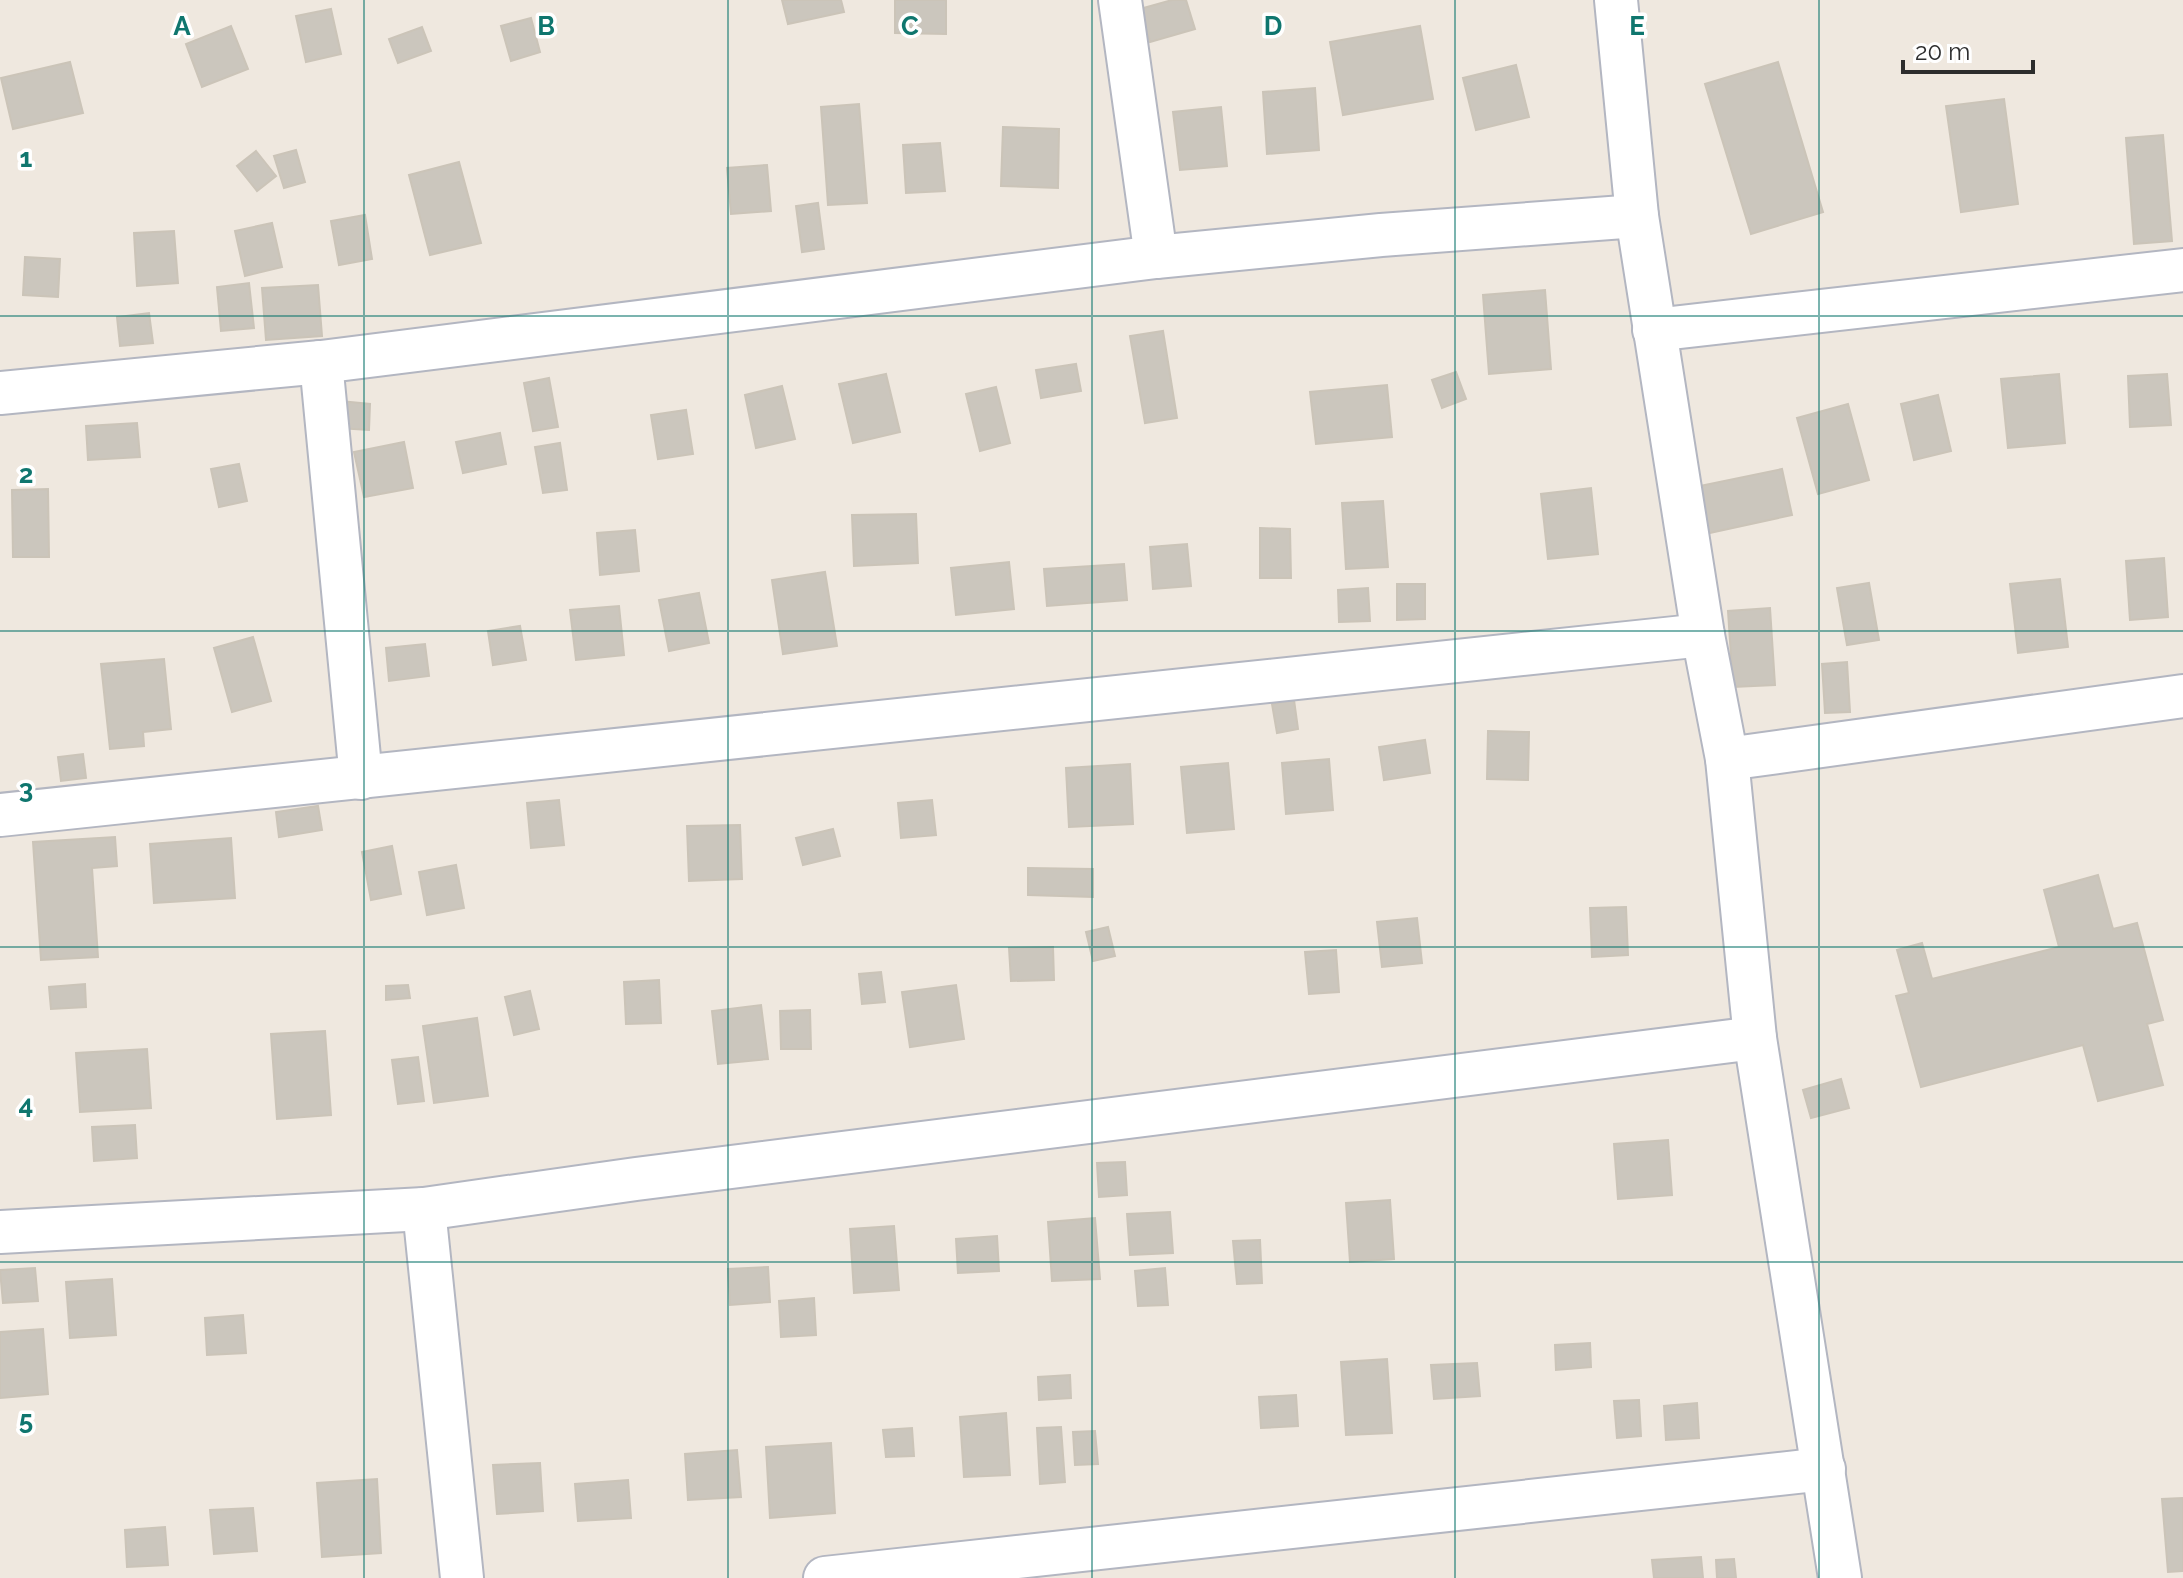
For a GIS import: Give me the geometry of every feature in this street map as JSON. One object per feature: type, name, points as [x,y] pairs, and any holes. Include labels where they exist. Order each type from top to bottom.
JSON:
[{"type":"street","points":[[1120,0],[1156,257]]},
{"type":"street","points":[[1616,0],[1637,216],[1703,635],[1727,759],[1755,1038],[1840,1578]]},
{"type":"street","points":[[0,393],[321,362],[1156,257],[1381,235],[1637,216]]},
{"type":"street","points":[[1654,330],[2183,270]]},
{"type":"street","points":[[321,362],[361,778]]},
{"type":"street","points":[[0,815],[1703,635]]},
{"type":"street","points":[[1727,759],[2183,696]]},
{"type":"street","points":[[0,1232],[424,1209],[636,1179],[1755,1038]]},
{"type":"street","points":[[424,1209],[462,1578]]},
{"type":"street","points":[[825,1578],[1824,1469]]},
{"type":"building","points":[[782,0],[841,0],[844,12],[788,24]]},
{"type":"building","points":[[895,0],[946,0],[946,34],[895,33]]},
{"type":"building","points":[[1172,0],[1186,0],[1195,29],[1150,42],[1140,9]]},
{"type":"building","points":[[331,9],[341,54],[306,62],[296,16]]},
{"type":"building","points":[[531,18],[540,52],[511,61],[501,26]]},
{"type":"building","points":[[231,26],[248,69],[202,87],[186,44]]},
{"type":"building","points":[[1420,26],[1433,99],[1343,115],[1330,42]]},
{"type":"building","points":[[422,27],[431,51],[398,63],[389,39]]},
{"type":"building","points":[[70,62],[83,113],[13,129],[1,78]]},
{"type":"building","points":[[1778,62],[1823,212],[1751,234],[1705,84]]},
{"type":"building","points":[[1516,65],[1529,117],[1476,130],[1463,78]]},
{"type":"building","points":[[1315,88],[1319,150],[1267,154],[1263,92]]},
{"type":"building","points":[[2004,99],[2018,204],[1961,212],[1946,106]]},
{"type":"building","points":[[859,104],[867,203],[828,205],[821,107]]},
{"type":"building","points":[[1221,107],[1227,166],[1180,170],[1173,112]]},
{"type":"building","points":[[1003,127],[1059,129],[1058,188],[1001,186]]},
{"type":"building","points":[[2163,135],[2172,241],[2134,244],[2126,138]]},
{"type":"building","points":[[940,143],[945,191],[906,193],[903,145]]},
{"type":"building","points":[[296,150],[305,182],[284,188],[274,156]]},
{"type":"building","points":[[256,151],[276,176],[257,191],[237,166]]},
{"type":"building","points":[[459,162],[481,243],[430,255],[409,175]]},
{"type":"building","points":[[767,165],[771,211],[731,214],[727,168]]},
{"type":"building","points":[[818,203],[824,249],[802,252],[796,206]]},
{"type":"building","points":[[365,215],[372,259],[339,265],[331,221]]},
{"type":"building","points":[[272,223],[282,267],[245,276],[235,231]]},
{"type":"building","points":[[174,231],[178,283],[137,286],[134,233]]},
{"type":"building","points":[[25,257],[60,259],[58,297],[23,295]]},
{"type":"building","points":[[249,283],[254,328],[221,331],[217,287]]},
{"type":"building","points":[[318,285],[322,336],[266,340],[262,288]]},
{"type":"building","points":[[1545,290],[1551,369],[1489,374],[1483,295]]},
{"type":"building","points":[[149,313],[153,343],[120,346],[117,317]]},
{"type":"building","points":[[1163,331],[1177,418],[1145,423],[1130,336]]},
{"type":"building","points":[[1076,364],[1081,391],[1041,398],[1036,370]]},
{"type":"building","points":[[1456,372],[1466,399],[1442,408],[1432,380]]},
{"type":"building","points":[[886,374],[900,432],[853,443],[839,384]]},
{"type":"building","points":[[2059,374],[2065,443],[2008,448],[2001,379]]},
{"type":"building","points":[[2167,374],[2171,425],[2130,427],[2128,376]]},
{"type":"building","points":[[549,378],[558,427],[533,431],[524,383]]},
{"type":"building","points":[[1387,385],[1392,437],[1316,444],[1310,392]]},
{"type":"building","points":[[782,386],[795,439],[756,448],[745,395]]},
{"type":"building","points":[[996,387],[1010,443],[980,451],[966,394]]},
{"type":"building","points":[[1938,395],[1951,451],[1914,460],[1901,404]]},
{"type":"building","points":[[340,401],[370,404],[369,430],[338,428]]},
{"type":"building","points":[[1848,404],[1869,480],[1818,494],[1797,418]]},
{"type":"building","points":[[686,410],[693,454],[658,459],[651,415]]},
{"type":"building","points":[[137,423],[140,457],[88,460],[86,426]]},
{"type":"building","points":[[500,433],[506,464],[463,473],[456,442]]},
{"type":"building","points":[[404,442],[413,488],[364,497],[354,452]]},
{"type":"building","points":[[560,443],[567,490],[543,493],[535,447]]},
{"type":"building","points":[[239,464],[247,501],[219,507],[211,469]]},
{"type":"building","points":[[1782,469],[1792,515],[1705,534],[1695,487]]},
{"type":"building","points":[[1591,488],[1598,554],[1548,559],[1541,494]]},
{"type":"building","points":[[48,489],[49,557],[13,557],[12,490]]},
{"type":"building","points":[[1383,501],[1388,567],[1346,569],[1342,503]]},
{"type":"building","points":[[916,514],[918,563],[854,566],[852,515]]},
{"type":"building","points":[[1260,528],[1290,529],[1291,578],[1260,578]]},
{"type":"building","points":[[635,530],[639,571],[600,575],[597,533]]},
{"type":"building","points":[[1187,544],[1191,586],[1153,589],[1150,547]]},
{"type":"building","points":[[2164,558],[2168,617],[2130,620],[2126,561]]},
{"type":"building","points":[[1009,562],[1014,609],[956,615],[951,568]]},
{"type":"building","points":[[1124,564],[1127,600],[1047,606],[1044,569]]},
{"type":"building","points":[[825,572],[837,646],[783,654],[772,580]]},
{"type":"building","points":[[2060,579],[2068,647],[2018,653],[2010,584]]},
{"type":"building","points":[[1869,583],[1879,640],[1847,645],[1837,588]]},
{"type":"building","points":[[1397,584],[1425,584],[1425,619],[1397,620]]},
{"type":"building","points":[[1368,588],[1370,621],[1339,622],[1338,590]]},
{"type":"building","points":[[699,593],[709,643],[669,651],[659,600]]},
{"type":"building","points":[[619,606],[624,655],[576,660],[570,610]]},
{"type":"building","points":[[1770,608],[1775,685],[1733,687],[1728,611]]},
{"type":"building","points":[[520,626],[526,660],[493,665],[488,631]]},
{"type":"building","points":[[253,637],[271,701],[232,712],[214,648]]},
{"type":"building","points":[[425,644],[429,676],[389,681],[386,648]]},
{"type":"building","points":[[164,659],[171,729],[143,732],[144,746],[110,749],[101,664]]},
{"type":"building","points":[[1847,662],[1850,712],[1825,713],[1822,664]]},
{"type":"building","points":[[1294,700],[1298,729],[1277,733],[1272,704]]},
{"type":"building","points":[[1488,731],[1529,732],[1528,780],[1487,779]]},
{"type":"building","points":[[1425,740],[1430,773],[1384,780],[1379,747]]},
{"type":"building","points":[[83,754],[86,778],[61,781],[58,757]]},
{"type":"building","points":[[1329,759],[1333,810],[1286,814],[1282,763]]},
{"type":"building","points":[[1228,763],[1234,829],[1187,833],[1181,767]]},
{"type":"building","points":[[1130,764],[1133,824],[1069,827],[1066,768]]},
{"type":"building","points":[[559,800],[564,845],[531,848],[527,803]]},
{"type":"building","points":[[932,800],[936,835],[901,838],[898,803]]},
{"type":"building","points":[[318,806],[322,830],[279,837],[276,812]]},
{"type":"building","points":[[740,825],[742,879],[689,881],[687,826]]},
{"type":"building","points":[[833,829],[840,856],[803,865],[796,838]]},
{"type":"building","points":[[115,837],[117,866],[92,868],[98,957],[41,960],[33,842]]},
{"type":"building","points":[[231,838],[235,898],[154,903],[150,844]]},
{"type":"building","points":[[392,846],[401,894],[371,900],[362,852]]},
{"type":"building","points":[[456,865],[464,908],[427,915],[419,872]]},
{"type":"building","points":[[1028,868],[1093,869],[1093,897],[1028,895]]},
{"type":"building","points":[[2098,875],[2113,929],[2137,923],[2163,1020],[2147,1024],[2163,1085],[2098,1101],[2083,1045],[1921,1087],[1896,996],[1909,993],[1897,950],[1922,943],[1932,979],[2059,947],[2044,890]]},
{"type":"building","points":[[1626,907],[1628,955],[1592,957],[1590,908]]},
{"type":"building","points":[[1417,918],[1422,963],[1382,967],[1377,922]]},
{"type":"building","points":[[1108,927],[1115,956],[1093,961],[1086,932]]},
{"type":"building","points":[[1053,947],[1054,980],[1011,981],[1009,948]]},
{"type":"building","points":[[1336,950],[1339,992],[1309,994],[1305,952]]},
{"type":"building","points":[[881,972],[885,1002],[862,1004],[859,974]]},
{"type":"building","points":[[659,980],[661,1023],[626,1024],[624,982]]},
{"type":"building","points":[[85,984],[86,1007],[51,1009],[49,987]]},
{"type":"building","points":[[408,985],[410,998],[386,1000],[386,986]]},
{"type":"building","points":[[956,985],[964,1039],[910,1047],[902,992]]},
{"type":"building","points":[[530,991],[539,1029],[514,1035],[505,997]]},
{"type":"building","points":[[761,1005],[768,1059],[718,1064],[712,1011]]},
{"type":"building","points":[[810,1010],[811,1049],[781,1049],[780,1011]]},
{"type":"building","points":[[477,1018],[488,1096],[434,1103],[423,1026]]},
{"type":"building","points":[[325,1031],[331,1115],[277,1119],[271,1034]]},
{"type":"building","points":[[147,1049],[151,1108],[80,1112],[76,1053]]},
{"type":"building","points":[[418,1057],[424,1101],[398,1104],[392,1060]]},
{"type":"building","points":[[1841,1079],[1849,1108],[1811,1118],[1803,1090]]},
{"type":"building","points":[[135,1125],[137,1158],[94,1161],[92,1127]]},
{"type":"building","points":[[1668,1140],[1672,1195],[1618,1199],[1614,1144]]},
{"type":"building","points":[[1125,1162],[1127,1195],[1099,1197],[1097,1163]]},
{"type":"building","points":[[1390,1200],[1394,1259],[1350,1262],[1346,1203]]},
{"type":"building","points":[[1170,1212],[1173,1253],[1130,1255],[1127,1214]]},
{"type":"building","points":[[1095,1218],[1100,1279],[1052,1281],[1048,1222]]},
{"type":"building","points":[[894,1226],[899,1290],[854,1293],[850,1229]]},
{"type":"building","points":[[997,1236],[999,1271],[958,1273],[956,1239]]},
{"type":"building","points":[[1260,1240],[1262,1283],[1237,1284],[1233,1241]]},
{"type":"building","points":[[768,1267],[770,1302],[730,1305],[728,1269]]},
{"type":"building","points":[[35,1268],[38,1301],[3,1303],[0,1270]]},
{"type":"building","points":[[1165,1268],[1168,1305],[1138,1306],[1135,1271]]},
{"type":"building","points":[[112,1279],[116,1335],[70,1338],[66,1282]]},
{"type":"building","points":[[814,1298],[816,1335],[781,1337],[779,1301]]},
{"type":"building","points":[[243,1315],[246,1353],[207,1355],[205,1318]]},
{"type":"building","points":[[43,1329],[48,1394],[0,1398],[0,1332]]},
{"type":"building","points":[[1590,1343],[1591,1367],[1556,1370],[1555,1345]]},
{"type":"building","points":[[1387,1359],[1392,1433],[1346,1435],[1341,1362]]},
{"type":"building","points":[[1477,1363],[1480,1396],[1434,1399],[1431,1365]]},
{"type":"building","points":[[1070,1375],[1071,1398],[1039,1400],[1038,1377]]},
{"type":"building","points":[[1296,1395],[1298,1426],[1261,1428],[1259,1397]]},
{"type":"building","points":[[1639,1400],[1641,1436],[1617,1438],[1614,1401]]},
{"type":"building","points":[[1697,1403],[1699,1438],[1666,1440],[1664,1406]]},
{"type":"building","points":[[1006,1413],[1010,1475],[964,1477],[960,1417]]},
{"type":"building","points":[[1061,1427],[1065,1482],[1040,1484],[1037,1428]]},
{"type":"building","points":[[912,1428],[914,1456],[886,1457],[883,1430]]},
{"type":"building","points":[[1095,1431],[1098,1464],[1075,1465],[1073,1432]]},
{"type":"building","points":[[831,1443],[835,1513],[770,1518],[766,1447]]},
{"type":"building","points":[[737,1450],[741,1497],[688,1500],[685,1454]]},
{"type":"building","points":[[540,1463],[543,1511],[497,1514],[493,1465]]},
{"type":"building","points":[[377,1479],[381,1553],[322,1557],[317,1483]]},
{"type":"building","points":[[628,1480],[631,1518],[578,1521],[575,1484]]},
{"type":"building","points":[[2183,1498],[2183,1571],[2168,1572],[2162,1499]]},
{"type":"building","points":[[253,1508],[257,1551],[214,1554],[210,1510]]},
{"type":"building","points":[[165,1527],[168,1565],[127,1567],[125,1530]]},
{"type":"building","points":[[1701,1557],[1703,1578],[1654,1578],[1652,1560]]},
{"type":"building","points":[[1734,1559],[1736,1578],[1717,1578],[1716,1560]]}]
